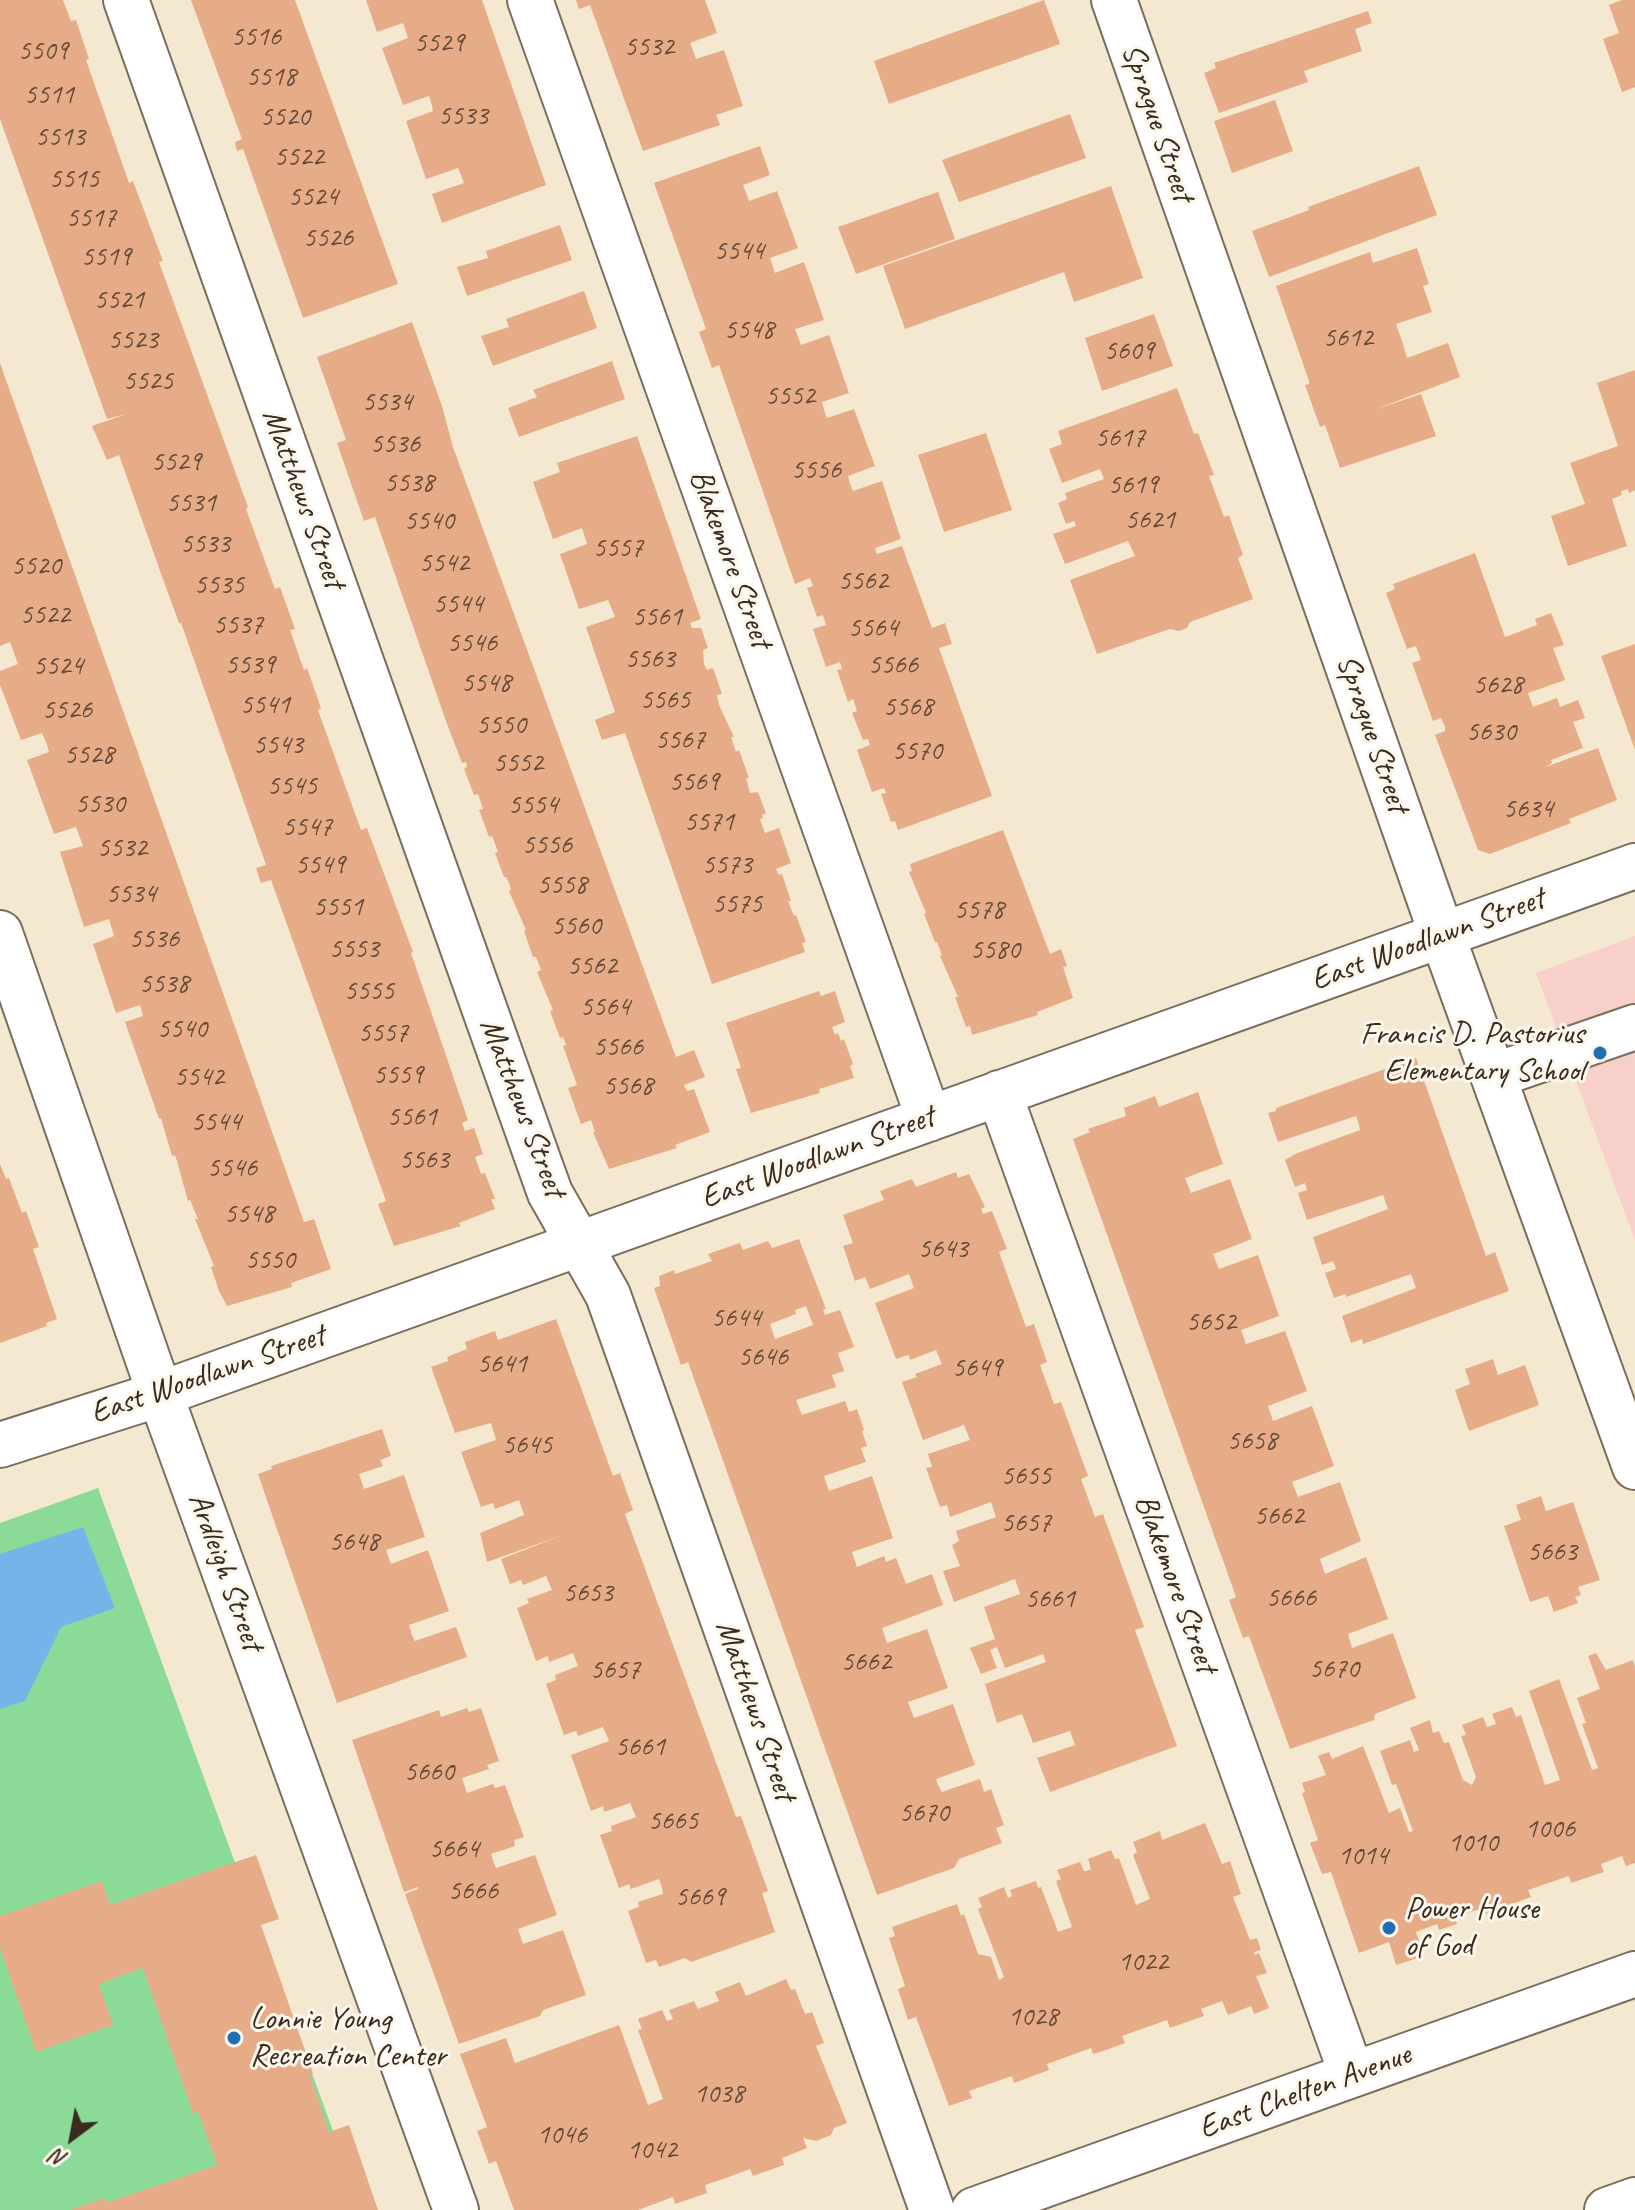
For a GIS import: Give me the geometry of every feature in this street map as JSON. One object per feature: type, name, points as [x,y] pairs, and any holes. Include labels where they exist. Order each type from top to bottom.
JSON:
[{"type":"street","name":"Matthews Street","points":[[126,0],[550,1193],[608,1295],[932,2210]]},
{"type":"street","name":"Blakemore Street","points":[[530,0],[929,1119]]},
{"type":"street","name":"Sprague Street","points":[[1114,0],[1442,935],[1635,1467]]},
{"type":"street","name":"East Woodlawn Street","points":[[0,1445],[160,1394],[1635,866]]},
{"type":"street","name":"Ardleigh Street","points":[[0,933],[160,1394],[456,2210]]},
{"type":"street","points":[[1493,1076],[1635,1027]]},
{"type":"street","name":"Blakemore Street","points":[[999,1093],[1352,2075]]},
{"type":"street","name":"East Chelten Avenue","points":[[974,2210],[1635,1974]]},
{"type":"street","points":[[1607,2210],[1635,2200]]},
{"type":"shaded area","name":"Francis D. Pastorius Elementary School","points":[[1635,936],[1635,1240],[1536,973]]},
{"type":"green space","points":[[98,1488],[362,2210],[0,2210],[0,1523]]},
{"type":"water","points":[[83,1527],[115,1608],[61,1627],[25,1701],[0,1709],[0,1554]]},
{"type":"building","points":[[0,0],[63,0],[71,21],[76,20],[89,59],[86,60],[129,183],[133,181],[163,261],[159,262],[248,507],[246,509],[275,589],[280,587],[295,629],[290,630],[304,670],[307,668],[321,708],[318,710],[361,830],[367,828],[413,952],[468,1120],[462,1123],[465,1131],[474,1128],[483,1154],[475,1157],[495,1199],[491,1199],[495,1209],[459,1223],[461,1226],[394,1246],[378,1204],[386,1201],[271,880],[261,883],[256,868],[266,865],[181,623],[119,455],[107,460],[92,426],[126,414],[107,419],[0,119]]},
{"type":"building","points":[[191,0],[295,0],[398,284],[303,318],[243,149],[237,151],[235,142],[242,139]]},
{"type":"building","points":[[366,0],[482,0],[546,185],[442,223],[432,194],[464,183],[458,168],[426,179],[406,121],[433,111],[429,96],[403,105],[382,48],[408,38],[403,23],[377,32]]},
{"type":"building","points":[[576,0],[705,0],[717,33],[690,43],[696,59],[724,50],[743,106],[716,115],[720,125],[643,151],[590,5],[579,9]]},
{"type":"building","points":[[1044,0],[1060,44],[889,104],[874,61]]},
{"type":"building","points":[[1622,0],[1635,0],[1635,87],[1622,92],[1603,39],[1619,33],[1609,5]]},
{"type":"building","points":[[1368,11],[1372,23],[1355,29],[1362,51],[1304,71],[1308,82],[1219,113],[1204,73],[1216,68],[1214,63]]},
{"type":"building","points":[[1275,100],[1293,151],[1232,173],[1214,121]]},
{"type":"building","points":[[1070,114],[1086,158],[959,202],[942,160]]},
{"type":"building","points":[[760,146],[770,175],[743,185],[749,201],[777,191],[798,248],[770,258],[775,273],[804,262],[824,320],[795,329],[801,345],[829,335],[849,393],[822,402],[824,410],[827,418],[854,409],[875,466],[848,476],[850,484],[853,491],[882,481],[901,539],[875,548],[877,554],[902,546],[932,628],[945,623],[952,644],[939,648],[992,796],[898,830],[895,821],[891,822],[881,794],[886,793],[884,788],[872,792],[857,750],[870,745],[868,739],[863,740],[852,713],[857,711],[853,699],[848,702],[837,670],[842,669],[840,662],[826,667],[813,629],[826,625],[823,615],[817,617],[807,588],[813,586],[810,578],[795,584],[719,365],[712,368],[699,332],[706,329],[654,183]]},
{"type":"building","points":[[1419,166],[1437,215],[1269,277],[1252,231]]},
{"type":"building","points":[[1111,186],[1143,278],[1074,302],[1064,272],[905,329],[883,266]]},
{"type":"building","points":[[938,192],[955,239],[856,274],[838,227]]},
{"type":"building","points":[[560,225],[572,260],[467,296],[457,267],[488,258],[486,251]]},
{"type":"building","points":[[1417,248],[1429,284],[1423,286],[1432,312],[1396,324],[1407,358],[1448,343],[1460,377],[1374,410],[1421,394],[1436,436],[1340,468],[1325,425],[1320,427],[1305,385],[1309,381],[1276,286],[1370,252],[1373,263]]},
{"type":"building","points":[[584,291],[597,328],[493,366],[481,336],[509,327],[506,319]]},
{"type":"building","points":[[1154,314],[1173,366],[1102,391],[1085,338]]},
{"type":"building","points":[[412,322],[453,447],[676,1057],[694,1050],[705,1077],[684,1085],[687,1091],[694,1089],[710,1132],[675,1145],[677,1148],[609,1169],[591,1120],[581,1124],[568,1088],[577,1085],[563,1046],[566,1045],[563,1037],[560,1038],[550,1011],[553,1010],[537,972],[541,970],[536,957],[533,957],[526,930],[509,891],[509,883],[495,853],[498,852],[479,810],[483,809],[478,794],[474,795],[464,769],[466,762],[462,763],[447,724],[375,517],[364,521],[337,443],[346,440],[317,357]]},
{"type":"building","points":[[612,361],[625,399],[519,437],[508,408],[537,397],[533,390]]},
{"type":"building","points":[[0,363],[304,1222],[314,1219],[331,1269],[291,1283],[292,1287],[227,1306],[219,1291],[211,1267],[214,1266],[195,1219],[198,1219],[188,1201],[175,1155],[172,1156],[125,1022],[143,1016],[140,1005],[116,1013],[93,944],[114,936],[109,919],[84,927],[60,852],[83,846],[76,827],[54,834],[27,760],[49,752],[47,745],[42,733],[21,740],[0,685],[0,671],[18,664],[10,642],[0,646]]},
{"type":"building","points":[[1635,370],[1635,490],[1629,493],[1628,489],[1621,491],[1622,495],[1612,499],[1627,546],[1568,566],[1551,516],[1585,504],[1570,463],[1618,446],[1597,383]]},
{"type":"building","points":[[1177,388],[1214,475],[1209,476],[1224,517],[1229,515],[1243,555],[1238,558],[1253,599],[1190,622],[1187,628],[1179,631],[1170,629],[1097,654],[1070,580],[1135,556],[1128,541],[1065,564],[1053,534],[1076,526],[1074,521],[1066,524],[1058,503],[1067,499],[1065,493],[1104,479],[1100,469],[1062,483],[1049,449],[1062,444],[1058,431]]},
{"type":"building","points":[[986,433],[1012,510],[944,532],[918,455]]},
{"type":"building","points":[[637,436],[701,619],[690,623],[692,628],[701,628],[708,648],[703,650],[704,664],[707,670],[713,668],[722,694],[717,695],[719,705],[749,778],[746,778],[750,793],[758,792],[766,813],[760,819],[765,833],[779,828],[791,863],[776,869],[779,875],[782,874],[791,901],[788,901],[806,942],[802,943],[805,952],[712,984],[625,733],[602,740],[595,720],[615,712],[586,627],[615,617],[608,600],[579,609],[560,554],[587,544],[582,528],[553,539],[533,482],[560,472],[557,463]]},
{"type":"building","points":[[1475,553],[1505,637],[1537,625],[1535,619],[1551,613],[1564,645],[1553,648],[1565,680],[1528,693],[1533,707],[1557,698],[1560,707],[1578,700],[1585,718],[1573,722],[1583,748],[1551,760],[1552,763],[1545,767],[1598,748],[1617,800],[1569,819],[1571,823],[1490,854],[1478,850],[1435,735],[1445,731],[1445,727],[1441,718],[1433,721],[1412,663],[1421,660],[1416,646],[1407,649],[1386,593],[1395,589],[1393,584]]},
{"type":"building","points":[[1635,644],[1635,750],[1601,656]]},
{"type":"building","points":[[1003,830],[1050,954],[1061,949],[1073,998],[1037,1012],[1038,1015],[972,1035],[970,1026],[966,1027],[955,997],[958,997],[924,914],[909,872],[912,871],[910,864]]},
{"type":"building","points":[[819,991],[821,996],[835,991],[845,1022],[832,1027],[841,1041],[844,1039],[853,1064],[850,1066],[854,1078],[819,1089],[820,1093],[751,1113],[736,1069],[741,1068],[726,1023]]},
{"type":"building","points":[[1416,1058],[1486,1256],[1495,1252],[1509,1291],[1363,1344],[1362,1339],[1351,1343],[1342,1316],[1416,1288],[1411,1274],[1346,1297],[1345,1294],[1334,1298],[1325,1273],[1336,1269],[1335,1266],[1333,1261],[1322,1265],[1313,1237],[1388,1209],[1383,1195],[1307,1220],[1298,1193],[1307,1190],[1305,1183],[1295,1187],[1285,1160],[1360,1130],[1356,1116],[1278,1142],[1268,1113]]},
{"type":"building","points":[[1198,1092],[1223,1164],[1185,1178],[1191,1193],[1230,1179],[1252,1239],[1213,1254],[1219,1269],[1258,1255],[1279,1316],[1241,1330],[1246,1344],[1285,1331],[1307,1391],[1268,1406],[1273,1421],[1312,1406],[1334,1466],[1292,1482],[1298,1497],[1340,1482],[1361,1541],[1320,1559],[1325,1574],[1366,1557],[1388,1619],[1348,1634],[1352,1648],[1393,1633],[1416,1698],[1375,1714],[1374,1720],[1290,1749],[1249,1636],[1243,1638],[1229,1600],[1236,1597],[1073,1139],[1090,1132],[1088,1129],[1126,1116],[1124,1108],[1155,1096],[1159,1107]]},
{"type":"building","points":[[0,1164],[6,1179],[9,1178],[22,1213],[26,1211],[39,1247],[33,1249],[57,1319],[46,1323],[47,1326],[0,1343]]},
{"type":"building","points":[[956,1172],[958,1178],[969,1174],[985,1207],[981,1209],[983,1214],[992,1211],[1007,1249],[999,1252],[1026,1327],[1034,1324],[1047,1362],[1040,1365],[1054,1404],[1061,1402],[1088,1476],[1081,1479],[1095,1517],[1103,1514],[1144,1627],[1135,1630],[1177,1746],[1050,1792],[1037,1758],[1075,1745],[1070,1731],[1033,1743],[1022,1714],[997,1723],[985,1684],[1046,1662],[1043,1654],[1005,1668],[997,1647],[990,1650],[997,1668],[981,1674],[970,1648],[995,1639],[984,1607],[1020,1594],[1015,1579],[954,1602],[943,1571],[960,1566],[952,1545],[959,1541],[956,1531],[996,1517],[991,1502],[950,1517],[947,1505],[940,1507],[926,1468],[932,1467],[928,1454],[970,1440],[964,1425],[923,1440],[902,1382],[942,1364],[936,1350],[910,1360],[909,1355],[896,1359],[875,1303],[914,1288],[909,1274],[870,1289],[865,1277],[855,1281],[843,1246],[853,1243],[843,1215],[884,1200],[880,1191],[912,1179],[916,1187]]},
{"type":"building","points":[[799,1239],[826,1309],[823,1309],[825,1315],[840,1310],[854,1347],[838,1353],[844,1371],[832,1375],[836,1387],[796,1400],[802,1415],[845,1401],[849,1412],[857,1409],[867,1446],[861,1448],[866,1462],[824,1476],[829,1491],[872,1476],[893,1538],[852,1552],[857,1567],[884,1556],[886,1562],[896,1558],[906,1584],[932,1574],[943,1605],[882,1628],[887,1643],[927,1629],[948,1688],[908,1702],[914,1718],[953,1704],[975,1765],[936,1779],[938,1785],[942,1792],[980,1779],[984,1792],[991,1789],[1004,1825],[996,1828],[1002,1843],[959,1859],[954,1868],[877,1895],[688,1362],[681,1365],[654,1288],[660,1286],[659,1276],[674,1270],[675,1274],[712,1261],[708,1254],[740,1243],[743,1250],[768,1241],[772,1248]],"holes":[[[806,1306],[813,1325],[775,1339],[770,1324],[796,1314],[795,1310]]]},
{"type":"building","points":[[556,1319],[613,1476],[620,1473],[633,1510],[625,1514],[736,1817],[741,1816],[768,1891],[762,1893],[775,1932],[691,1962],[685,1958],[659,1967],[656,1960],[646,1963],[628,1911],[639,1907],[638,1902],[663,1894],[659,1879],[631,1889],[629,1884],[619,1888],[600,1835],[612,1831],[611,1826],[636,1817],[630,1803],[604,1812],[603,1806],[591,1811],[571,1755],[609,1741],[603,1727],[578,1736],[576,1731],[564,1735],[546,1684],[556,1680],[555,1675],[578,1666],[573,1653],[549,1662],[548,1656],[536,1661],[517,1608],[529,1603],[527,1599],[552,1590],[546,1576],[523,1585],[521,1580],[510,1584],[501,1559],[563,1535],[487,1562],[480,1533],[524,1515],[519,1500],[495,1509],[493,1503],[481,1507],[461,1452],[496,1440],[491,1423],[455,1433],[431,1367],[467,1349],[465,1342],[495,1331],[498,1340]]},
{"type":"building","points":[[1493,1359],[1498,1375],[1525,1365],[1539,1405],[1469,1431],[1455,1390],[1470,1384],[1465,1369]]},
{"type":"building","points":[[382,1429],[391,1456],[380,1460],[383,1466],[359,1474],[364,1489],[404,1475],[425,1537],[386,1550],[391,1564],[428,1550],[449,1611],[409,1625],[412,1635],[415,1641],[456,1627],[467,1657],[337,1703],[258,1474],[272,1469],[271,1466]]},
{"type":"building","points":[[1541,1496],[1546,1511],[1573,1502],[1600,1580],[1578,1587],[1581,1595],[1575,1597],[1578,1603],[1554,1612],[1548,1596],[1530,1602],[1504,1526],[1521,1520],[1516,1505]]},
{"type":"building","points":[[1596,1653],[1606,1670],[1633,1660],[1635,1667],[1635,1863],[1626,1866],[1622,1856],[1601,1864],[1604,1872],[1571,1883],[1569,1876],[1528,1890],[1531,1897],[1479,1916],[1477,1910],[1455,1917],[1457,1924],[1439,1930],[1437,1924],[1416,1932],[1424,1956],[1396,1965],[1389,1942],[1359,1953],[1331,1872],[1322,1874],[1310,1843],[1318,1840],[1302,1793],[1305,1792],[1302,1783],[1326,1775],[1318,1756],[1329,1752],[1332,1759],[1363,1746],[1389,1813],[1400,1808],[1409,1832],[1413,1831],[1380,1751],[1410,1740],[1414,1752],[1419,1750],[1410,1728],[1430,1720],[1433,1733],[1439,1731],[1444,1743],[1449,1742],[1463,1780],[1472,1785],[1476,1777],[1461,1736],[1466,1735],[1462,1725],[1483,1717],[1487,1727],[1496,1724],[1492,1714],[1512,1707],[1516,1717],[1521,1715],[1545,1785],[1560,1780],[1529,1691],[1559,1679],[1592,1770],[1598,1768],[1582,1724],[1586,1723],[1577,1698],[1600,1689],[1588,1656]]},
{"type":"building","points":[[467,1708],[469,1712],[481,1708],[499,1761],[487,1765],[489,1769],[462,1778],[467,1793],[493,1784],[495,1788],[505,1785],[524,1837],[514,1840],[515,1846],[491,1854],[496,1868],[535,1855],[557,1915],[518,1929],[523,1944],[563,1930],[586,1995],[543,2010],[540,2016],[459,2044],[405,1894],[418,1887],[404,1892],[352,1740],[439,1710],[441,1717]]},
{"type":"building","points":[[1205,1823],[1222,1864],[1230,1861],[1241,1894],[1233,1897],[1250,1940],[1257,1938],[1261,1950],[1254,1952],[1255,1955],[1259,1953],[1267,1973],[1256,1976],[1269,2008],[1254,2014],[1251,2006],[1228,2015],[1222,2001],[1201,2009],[1204,2016],[1170,2028],[1167,2020],[1122,2036],[1125,2043],[1093,2054],[1091,2048],[1047,2064],[1049,2070],[1014,2083],[1012,2076],[969,2091],[972,2098],[949,2106],[916,2017],[908,2020],[898,1989],[905,1986],[889,1938],[895,1936],[892,1927],[957,1904],[961,1916],[964,1914],[978,1954],[991,1957],[999,1980],[1004,1977],[978,1909],[982,1907],[978,1898],[1004,1887],[1008,1898],[1012,1896],[1010,1890],[1036,1881],[1058,1932],[1072,1927],[1056,1881],[1061,1879],[1057,1870],[1080,1862],[1087,1871],[1091,1869],[1088,1859],[1111,1850],[1115,1859],[1119,1858],[1136,1905],[1150,1899],[1133,1855],[1137,1852],[1133,1842],[1160,1831],[1162,1840]]},
{"type":"building","name":"Lonnie Young Recreation Center","points":[[256,1855],[279,1919],[261,1925],[313,2073],[310,2075],[329,2132],[349,2125],[378,2210],[70,2210],[105,2198],[106,2203],[217,2165],[198,2111],[193,2114],[143,1968],[99,1984],[113,2025],[36,2052],[0,1948],[0,1916],[102,1881],[110,1905]]},
{"type":"building","points":[[786,1979],[791,1990],[795,1989],[805,2014],[812,2012],[824,2043],[816,2046],[847,2123],[816,2141],[803,2138],[807,2148],[782,2158],[784,2165],[753,2176],[750,2169],[705,2185],[707,2193],[675,2204],[673,2197],[638,2210],[514,2210],[496,2161],[489,2164],[477,2131],[487,2127],[460,2054],[506,2038],[515,2063],[619,2025],[648,2105],[663,2099],[638,2030],[642,2029],[638,2019],[662,2010],[667,2021],[673,2019],[669,2010],[694,2001],[698,2009],[719,2001],[715,1992],[740,1982],[746,1996]]},
{"type":"place","name":"Francis D. Pastorius Elementary School","points":[[1600,1053]]},
{"type":"place","name":"Power House of God","points":[[1389,1928]]},
{"type":"place","name":"Lonnie Young Recreation Center","points":[[234,2038]]}]
